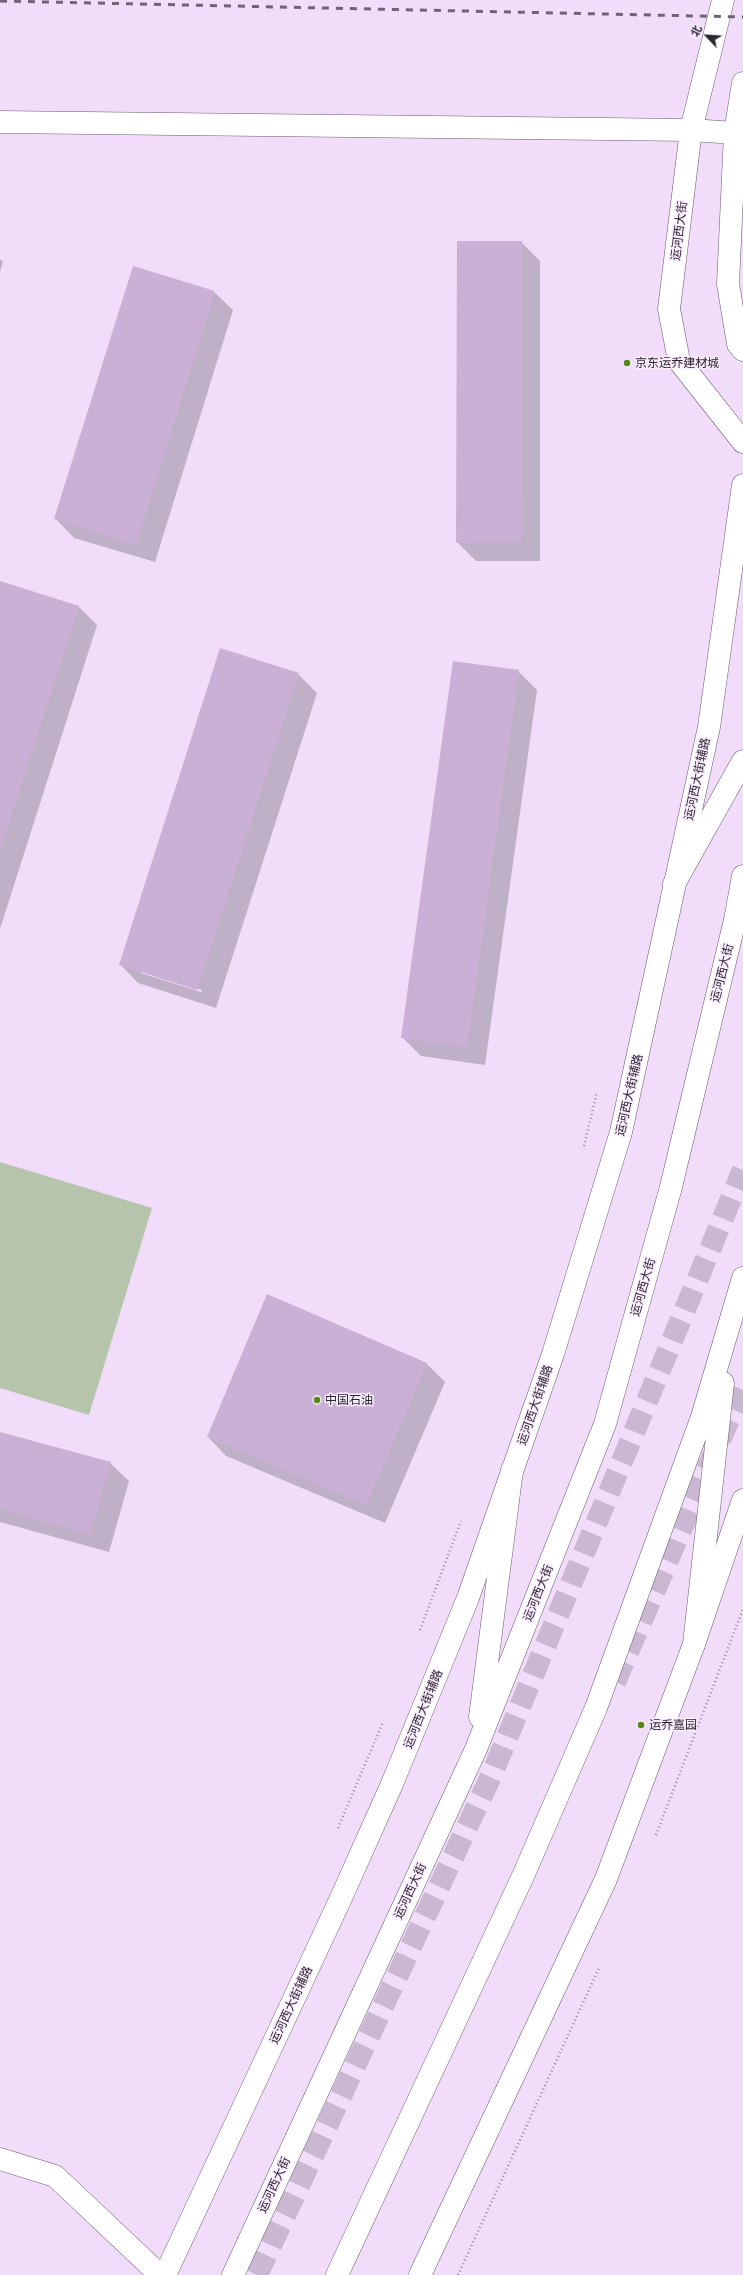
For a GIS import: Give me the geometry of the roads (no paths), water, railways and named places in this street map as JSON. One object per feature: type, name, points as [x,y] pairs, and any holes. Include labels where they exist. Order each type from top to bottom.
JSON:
[{"type":"main road","name":"运河西大街","points":[[723,0],[691,130],[669,309],[679,361],[743,442]]},
{"type":"main road","points":[[743,83],[735,133],[728,284],[738,344],[743,350]]},
{"type":"main road","points":[[0,122],[691,130],[735,133]]},
{"type":"main road","name":"运河西大街辅路","points":[[165,2275],[341,1898],[392,1784],[468,1598],[553,1354],[621,1132],[709,727],[743,484]]},
{"type":"main road","points":[[674,884],[743,761]]},
{"type":"main road","name":"运河西大街","points":[[233,2275],[476,1749],[605,1424],[670,1187],[735,920],[743,876]]},
{"type":"main road","points":[[337,2275],[523,1876],[596,1708],[702,1417],[743,1278]]},
{"type":"main road","points":[[694,1644],[729,1328]]},
{"type":"main road","points":[[476,1749],[512,1470]]},
{"type":"main road","points":[[420,2275],[606,1879],[694,1644],[743,1500]]},
{"type":"main road","points":[[0,2159],[55,2176],[160,2275]]},
{"type":"tunnel","points":[[257,2275],[492,1774],[743,1170]]},
{"type":"tunnel","points":[[615,1682],[743,1387]]},
{"type":"railway","points":[[0,1],[743,17]]},
{"type":"place","name":"京东运乔建材城","points":[[627,363]]},
{"type":"place","name":"中国石油","points":[[317,1400]]},
{"type":"place","name":"运乔嘉园","points":[[641,1725]]}]
